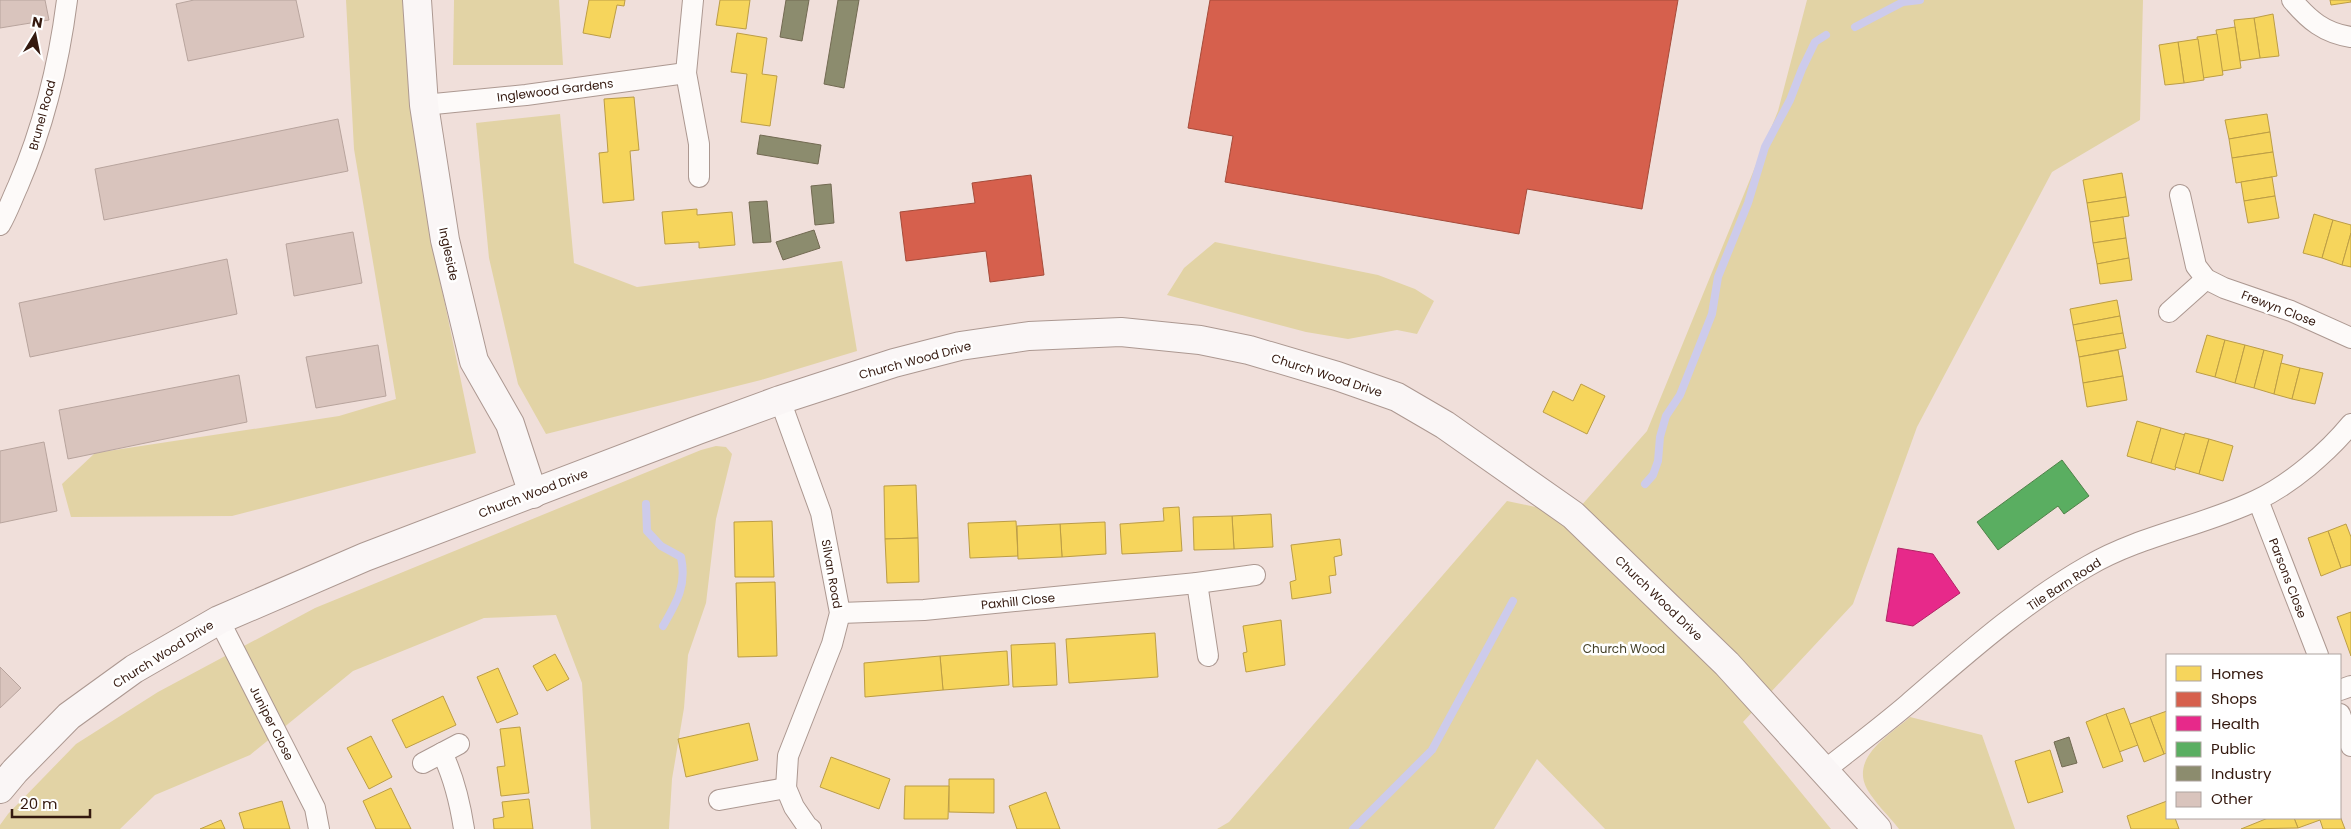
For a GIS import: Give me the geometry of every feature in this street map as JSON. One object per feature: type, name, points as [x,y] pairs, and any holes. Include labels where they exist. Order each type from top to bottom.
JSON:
[{"type":"street","name":"Brunel Road","points":[[0,225],[31,155],[47,101],[64,26],[67,0]]},
{"type":"street","name":"Ingleside","points":[[417,0],[424,105],[445,240],[474,361],[510,424],[532,494]]},
{"type":"street","points":[[693,0],[686,73],[699,144],[699,177]]},
{"type":"street","points":[[2292,0],[2306,17],[2322,29],[2351,37]]},
{"type":"street","name":"Inglewood Gardens","points":[[424,105],[526,95],[686,73]]},
{"type":"street","points":[[2169,312],[2206,279],[2196,266],[2180,195]]},
{"type":"street","name":"Frewyn Close","points":[[2206,279],[2224,288],[2291,310],[2351,338]]},
{"type":"street","name":"Church Wood Drive","points":[[0,789],[69,716],[134,669],[219,620],[365,557],[780,400],[894,363],[960,346],[1029,336],[1121,332],[1200,340],[1249,350],[1337,376],[1397,397],[1445,425],[1573,515],[1727,664],[1877,829]]},
{"type":"street","name":"Silvan Road","points":[[780,400],[821,513],[840,613],[832,644],[788,756],[786,788],[794,807],[806,826],[811,829]]},
{"type":"street","name":"Tile Barn Road","points":[[1825,770],[2013,617],[2088,566],[2141,540],[2258,500],[2282,485],[2336,442],[2351,424]]},
{"type":"street","name":"Parsons Close","points":[[2258,500],[2318,654]]},
{"type":"street","name":"Paxhill Close","points":[[840,613],[924,610],[1197,584],[1255,575]]},
{"type":"street","points":[[1197,584],[1208,656]]},
{"type":"street","name":"Juniper Close","points":[[219,620],[315,808],[320,829]]},
{"type":"street","points":[[2341,717],[2351,746]]},
{"type":"street","points":[[423,763],[451,748],[449,767],[460,805],[464,829]]},
{"type":"street","points":[[719,800],[786,788]]},
{"type":"green space","points":[[346,0],[405,0],[426,213],[476,453],[232,516],[71,517],[62,484],[95,453],[339,416],[396,399],[354,149]]},
{"type":"green space","points":[[454,0],[559,0],[563,65],[453,65]]},
{"type":"green space","name":"Church Wood","points":[[1807,0],[2143,0],[2140,120],[2052,172],[1917,427],[1853,604],[1743,722],[1831,829],[1605,829],[1537,759],[1494,829],[1217,829],[1229,822],[1507,501],[1573,515],[1647,431],[1778,111]]},
{"type":"green space","points":[[560,114],[574,263],[637,287],[842,261],[857,351],[761,380],[546,434],[518,384],[489,258],[476,123]]},
{"type":"green space","points":[[1215,242],[1378,275],[1415,289],[1434,301],[1417,334],[1397,330],[1348,339],[1306,332],[1167,295],[1184,268]]},
{"type":"green space","points":[[716,446],[726,447],[732,454],[716,519],[706,603],[688,655],[684,708],[672,779],[669,829],[591,829],[582,683],[556,615],[484,618],[353,671],[250,755],[155,795],[120,829],[0,829],[0,825],[8,814],[76,744],[158,692],[315,608],[701,450]]},
{"type":"green space","points":[[1910,717],[1982,735],[2015,829],[1899,829],[1870,794],[1863,777],[1868,757],[1875,748]]},
{"type":"building: Homes","points":[[589,0],[625,0],[624,6],[617,5],[610,38],[583,33]]},
{"type":"building: Homes","points":[[720,0],[750,0],[746,29],[716,25]]},
{"type":"building: Homes","points":[[2330,0],[2351,0],[2351,2],[2331,5]]},
{"type":"building: Homes","points":[[2273,14],[2279,56],[2260,58],[2254,18]]},
{"type":"building: Homes","points":[[2254,18],[2260,58],[2240,61],[2234,20]]},
{"type":"building: Homes","points":[[2235,27],[2241,68],[2222,71],[2216,30]]},
{"type":"building: Homes","points":[[737,33],[767,38],[762,74],[777,76],[770,126],[741,122],[747,74],[731,72]]},
{"type":"building: Homes","points":[[2217,34],[2223,75],[2203,78],[2197,37]]},
{"type":"building: Homes","points":[[2198,39],[2204,80],[2184,83],[2178,42]]},
{"type":"building: Homes","points":[[2178,42],[2184,83],[2165,85],[2159,45]]},
{"type":"building: Homes","points":[[634,97],[639,150],[630,151],[634,200],[603,203],[599,153],[608,152],[604,99]]},
{"type":"building: Homes","points":[[2267,114],[2270,132],[2229,139],[2225,120]]},
{"type":"building: Homes","points":[[2270,132],[2273,152],[2232,158],[2229,139]]},
{"type":"building: Homes","points":[[2273,152],[2277,176],[2236,183],[2232,158]]},
{"type":"building: Homes","points":[[2122,173],[2126,197],[2087,203],[2083,180]]},
{"type":"building: Homes","points":[[2272,177],[2275,196],[2244,201],[2241,182]]},
{"type":"building: Homes","points":[[2275,196],[2279,218],[2248,223],[2244,201]]},
{"type":"building: Homes","points":[[2126,197],[2129,216],[2090,222],[2087,203]]},
{"type":"building: Homes","points":[[697,209],[697,215],[732,212],[735,245],[699,248],[699,242],[665,244],[662,212]]},
{"type":"building: Homes","points":[[2314,214],[2333,220],[2322,258],[2303,253]]},
{"type":"building: Homes","points":[[2123,217],[2126,238],[2093,243],[2090,222]]},
{"type":"building: Homes","points":[[2333,220],[2351,225],[2351,233],[2342,265],[2322,258]]},
{"type":"building: Homes","points":[[2351,233],[2351,267],[2342,265]]},
{"type":"building: Homes","points":[[2126,238],[2129,258],[2097,264],[2093,243]]},
{"type":"building: Homes","points":[[2129,258],[2132,280],[2100,284],[2097,264]]},
{"type":"building: Homes","points":[[2117,300],[2120,316],[2073,325],[2070,309]]},
{"type":"building: Homes","points":[[2120,316],[2123,333],[2076,341],[2073,325]]},
{"type":"building: Homes","points":[[2123,333],[2126,348],[2079,357],[2076,341]]},
{"type":"building: Homes","points":[[2207,335],[2225,340],[2215,377],[2196,372]]},
{"type":"building: Homes","points":[[2225,340],[2245,345],[2235,383],[2215,377]]},
{"type":"building: Homes","points":[[2245,345],[2264,350],[2254,388],[2235,383]]},
{"type":"building: Homes","points":[[2118,350],[2123,376],[2083,383],[2079,357]]},
{"type":"building: Homes","points":[[2264,350],[2283,355],[2274,394],[2254,388]]},
{"type":"building: Homes","points":[[2281,363],[2300,368],[2292,399],[2274,394]]},
{"type":"building: Homes","points":[[2300,368],[2323,373],[2315,404],[2292,399]]},
{"type":"building: Homes","points":[[2123,376],[2127,400],[2087,407],[2083,383]]},
{"type":"building: Homes","points":[[1581,384],[1605,396],[1587,434],[1543,412],[1553,391],[1573,401]]},
{"type":"building: Homes","points":[[2137,421],[2161,428],[2151,463],[2127,456]]},
{"type":"building: Homes","points":[[2161,428],[2185,435],[2175,470],[2151,463]]},
{"type":"building: Homes","points":[[2185,433],[2209,439],[2199,474],[2175,467]]},
{"type":"building: Homes","points":[[2209,439],[2233,446],[2223,481],[2199,474]]},
{"type":"building: Homes","points":[[916,485],[918,538],[885,539],[884,486]]},
{"type":"building: Homes","points":[[1179,507],[1182,551],[1122,554],[1120,524],[1164,521],[1163,508]]},
{"type":"building: Homes","points":[[1271,514],[1273,547],[1234,549],[1232,516]]},
{"type":"building: Homes","points":[[1232,516],[1234,549],[1194,550],[1193,517]]},
{"type":"building: Homes","points":[[772,521],[774,577],[735,577],[734,522]]},
{"type":"building: Homes","points":[[1016,521],[1018,556],[970,558],[968,523]]},
{"type":"building: Homes","points":[[1105,522],[1106,554],[1062,557],[1060,524]]},
{"type":"building: Homes","points":[[1060,524],[1062,557],[1018,559],[1017,526]]},
{"type":"building: Homes","points":[[2346,524],[2351,537],[2351,565],[2341,568],[2328,531]]},
{"type":"building: Homes","points":[[2328,531],[2341,568],[2321,576],[2308,538]]},
{"type":"building: Homes","points":[[918,538],[919,582],[887,583],[885,539]]},
{"type":"building: Homes","points":[[1340,539],[1342,555],[1334,557],[1336,575],[1329,576],[1331,593],[1292,599],[1290,582],[1296,580],[1291,545]]},
{"type":"building: Homes","points":[[775,582],[777,656],[738,657],[736,583]]},
{"type":"building: Homes","points":[[2351,612],[2351,656],[2337,617]]},
{"type":"building: Homes","points":[[1281,620],[1285,665],[1246,672],[1243,653],[1247,652],[1243,626]]},
{"type":"building: Homes","points":[[1155,633],[1158,677],[1069,683],[1066,639]]},
{"type":"building: Homes","points":[[1055,643],[1057,685],[1013,687],[1011,645]]},
{"type":"building: Homes","points":[[1007,651],[1009,685],[943,690],[940,656]]},
{"type":"building: Homes","points":[[555,654],[569,679],[547,691],[533,666]]},
{"type":"building: Homes","points":[[940,656],[943,690],[865,697],[864,663]]},
{"type":"building: Homes","points":[[498,668],[518,714],[497,723],[477,677]]},
{"type":"building: Homes","points":[[443,696],[456,725],[406,748],[392,720]]},
{"type":"building: Homes","points":[[2124,708],[2138,745],[2119,752],[2106,714]]},
{"type":"building: Homes","points":[[2166,711],[2166,753],[2164,754],[2150,717]]},
{"type":"building: Homes","points":[[2106,714],[2123,761],[2103,768],[2086,722]]},
{"type":"building: Homes","points":[[2150,717],[2164,754],[2144,762],[2130,724]]},
{"type":"building: Homes","points":[[749,723],[758,760],[686,777],[678,739]]},
{"type":"building: Homes","points":[[520,727],[529,793],[501,796],[497,767],[505,766],[500,729]]},
{"type":"building: Homes","points":[[371,736],[392,777],[369,789],[347,748]]},
{"type":"building: Homes","points":[[2050,750],[2063,792],[2028,803],[2015,761]]},
{"type":"building: Homes","points":[[831,757],[890,779],[879,809],[820,787]]},
{"type":"building: Homes","points":[[949,779],[994,779],[994,813],[949,812]]},
{"type":"building: Homes","points":[[905,786],[949,786],[948,819],[904,819]]},
{"type":"building: Homes","points":[[391,788],[411,829],[376,829],[363,801]]},
{"type":"building: Homes","points":[[1046,792],[1060,829],[1017,829],[1009,806]]},
{"type":"building: Homes","points":[[529,799],[533,829],[494,829],[493,819],[504,817],[502,802]]},
{"type":"building: Homes","points":[[282,801],[290,829],[244,829],[239,813]]},
{"type":"building: Homes","points":[[2166,801],[2166,819],[2175,819],[2179,829],[2131,829],[2127,816]]},
{"type":"building: Homes","points":[[2266,819],[2294,819],[2298,828],[2241,829]]},
{"type":"building: Homes","points":[[2294,819],[2341,819],[2345,829],[2323,829],[2320,820],[2298,828]]},
{"type":"building: Homes","points":[[221,820],[225,829],[200,829]]},
{"type":"building: Shops","points":[[1210,0],[1678,0],[1642,209],[1527,189],[1519,234],[1225,182],[1233,136],[1188,128]]},
{"type":"building: Shops","points":[[1031,175],[1044,275],[990,282],[986,251],[906,261],[900,212],[975,203],[972,183]]},
{"type":"building: Health","points":[[1898,548],[1933,554],[1960,593],[1913,626],[1886,621]]},
{"type":"building: Public","points":[[2062,460],[2089,496],[2064,514],[2058,506],[1998,550],[1977,522]]},
{"type":"building: Industry","points":[[786,0],[809,0],[802,41],[780,37]]},
{"type":"building: Industry","points":[[838,0],[859,0],[844,88],[824,84]]},
{"type":"building: Industry","points":[[760,135],[821,145],[818,164],[757,154]]},
{"type":"building: Industry","points":[[831,184],[834,223],[815,225],[811,186]]},
{"type":"building: Industry","points":[[767,201],[771,242],[753,243],[749,202]]},
{"type":"building: Industry","points":[[814,230],[820,248],[783,260],[776,242]]},
{"type":"building: Industry","points":[[2069,737],[2077,763],[2062,767],[2054,742]]},
{"type":"building: Other","points":[[0,0],[45,0],[49,20],[0,28]]},
{"type":"building: Other","points":[[194,0],[296,0],[304,37],[188,61],[176,4]]},
{"type":"building: Other","points":[[338,119],[348,171],[104,220],[95,169]]},
{"type":"building: Other","points":[[353,232],[362,283],[294,296],[286,244]]},
{"type":"building: Other","points":[[227,259],[237,314],[30,357],[19,303]]},
{"type":"building: Other","points":[[378,345],[386,396],[316,408],[306,357]]},
{"type":"building: Other","points":[[239,375],[247,422],[68,459],[59,410]]},
{"type":"building: Other","points":[[44,442],[57,511],[0,523],[0,451]]},
{"type":"building: Other","points":[[0,667],[21,688],[0,708]]},
{"type":"waterway","points":[[1855,27],[1903,2],[1920,0]]},
{"type":"waterway","points":[[1645,484],[1653,475],[1658,461],[1660,437],[1666,416],[1680,395],[1712,314],[1718,277],[1748,203],[1765,147],[1790,100],[1815,42],[1826,35]]},
{"type":"waterway","points":[[646,504],[647,531],[661,546],[681,557],[683,567],[680,593],[663,626]]},
{"type":"waterway","points":[[1353,829],[1432,750],[1513,601]]}]
